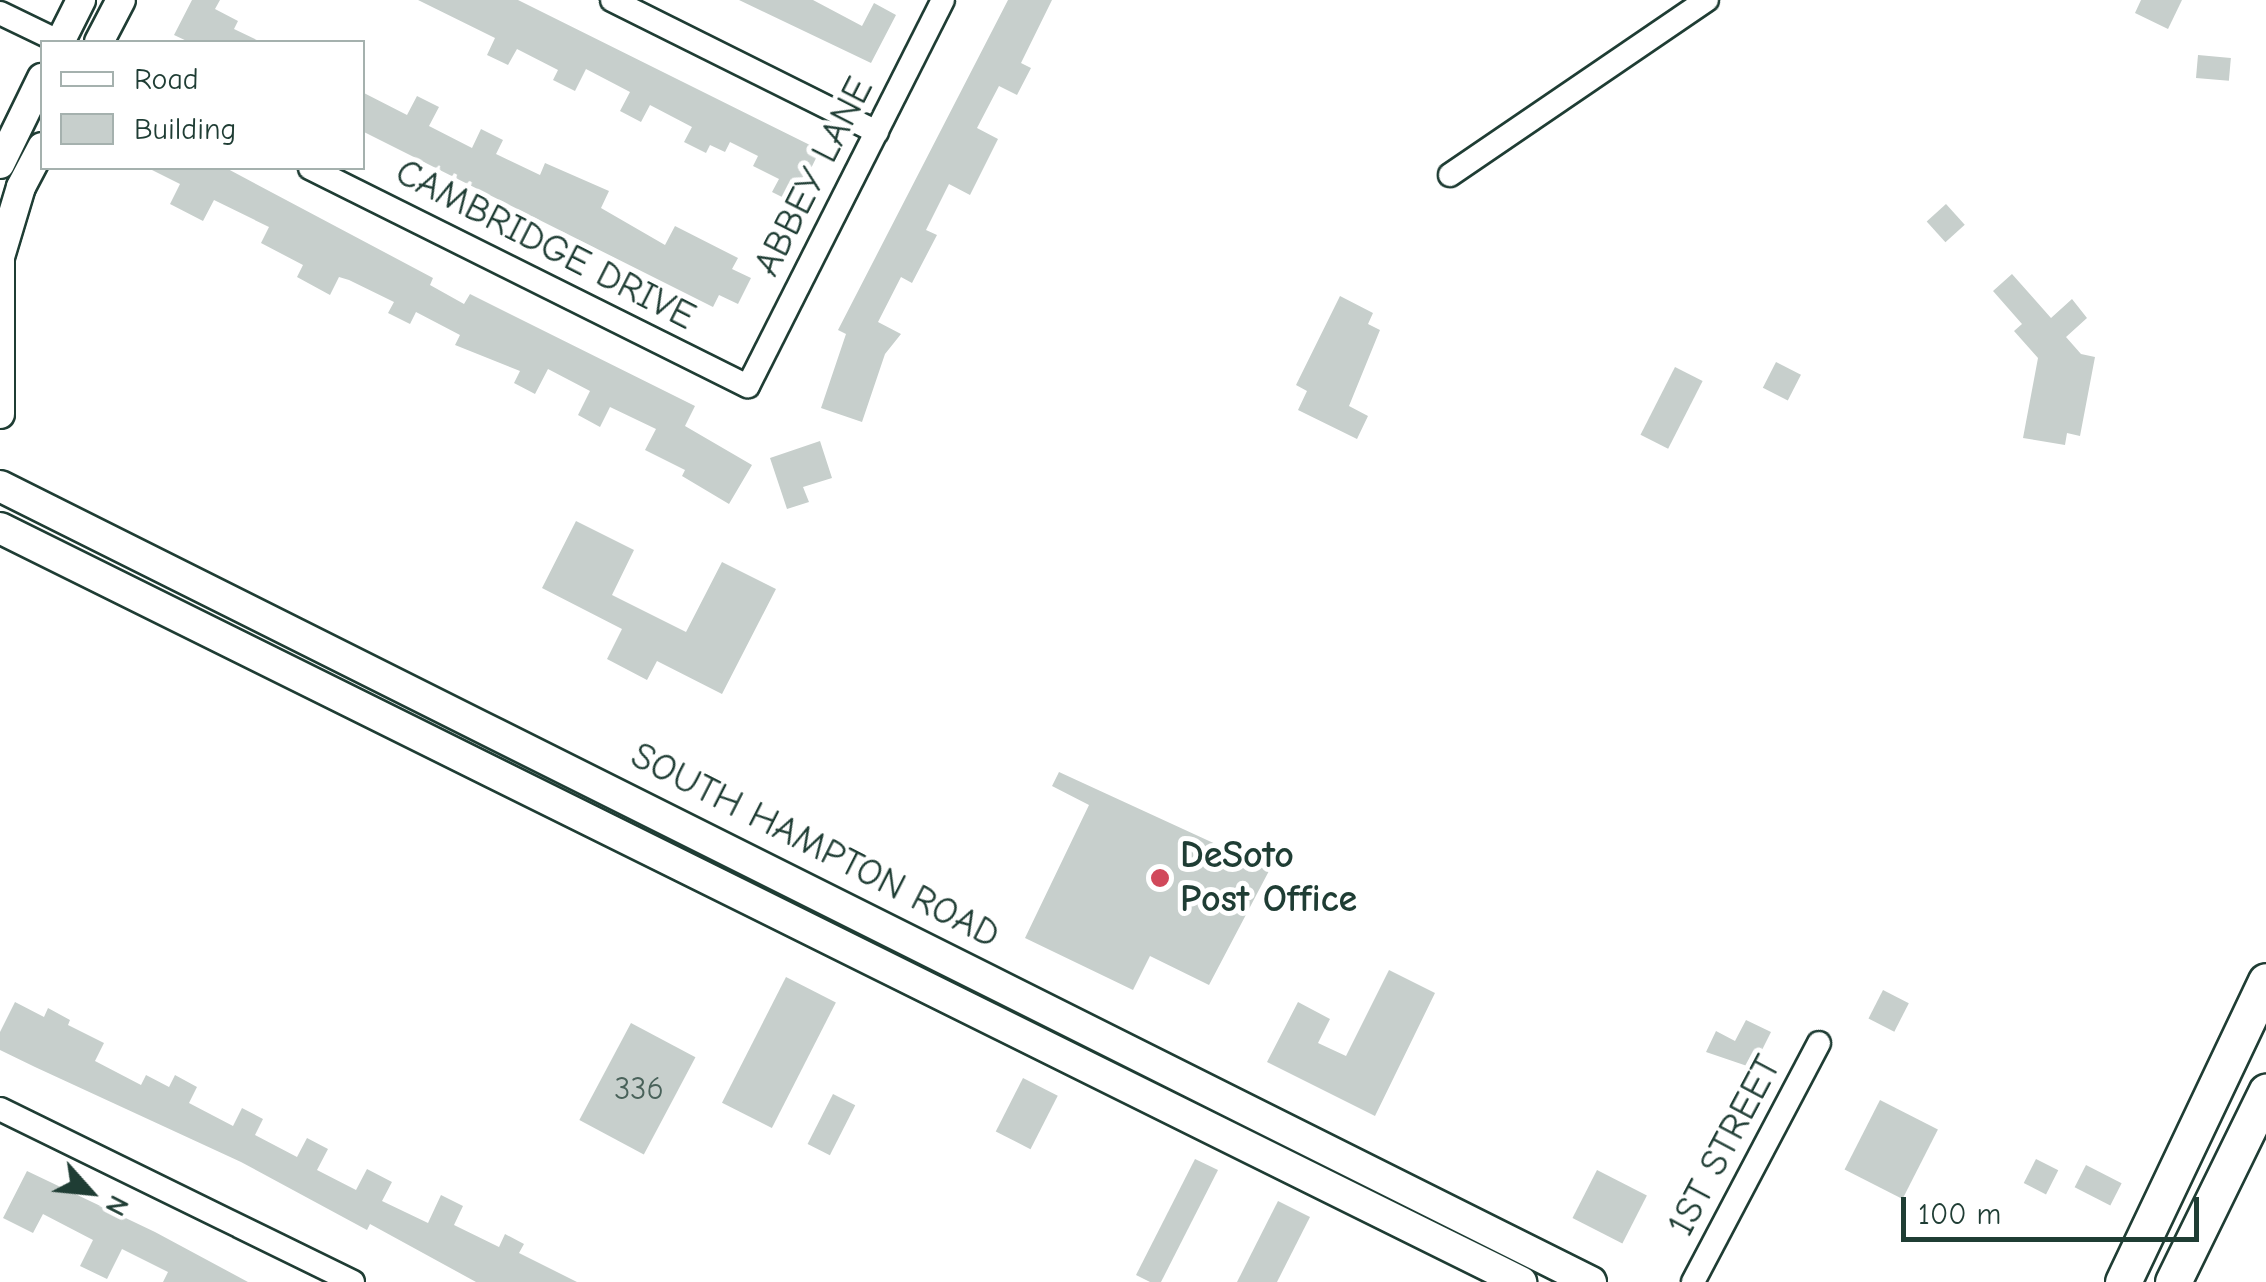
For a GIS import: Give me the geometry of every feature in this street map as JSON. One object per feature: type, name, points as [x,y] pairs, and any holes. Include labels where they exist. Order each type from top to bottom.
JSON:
[{"type":"main road","name":"SOUTH HAMPTON ROAD","points":[[0,486],[895,930],[1591,1282]]},
{"type":"main road","name":"SOUTH HAMPTON ROAD","points":[[0,528],[1521,1282]]},
{"type":"main road","points":[[320,688],[336,651]]},
{"type":"main road","points":[[709,879],[727,846]]},
{"type":"main road","points":[[879,963],[895,930]]},
{"type":"main road","points":[[2123,1282],[2266,981]]},
{"type":"main road","points":[[1183,1113],[1198,1082]]},
{"type":"main road","points":[[2173,1282],[2266,1092]]},
{"type":"main road","points":[[1342,1192],[1357,1163]]},
{"type":"street","points":[[61,40],[81,0]]},
{"type":"street","points":[[100,40],[121,0]]},
{"type":"street","points":[[612,0],[877,132]]},
{"type":"street","name":"ABBEY LANE","points":[[748,386],[942,0]]},
{"type":"street","points":[[1450,175],[1707,0]]},
{"type":"street","points":[[0,13],[56,40]]},
{"type":"street","points":[[0,164],[40,82]]},
{"type":"street","points":[[0,414],[0,256],[21,188],[40,152]]},
{"type":"street","name":"CAMBRIDGE DRIVE","points":[[314,170],[748,386]]},
{"type":"street","name":"1ST STREET","points":[[1692,1282],[1819,1043]]},
{"type":"street","points":[[0,1109],[352,1282]]},
{"type":"building","points":[[192,0],[220,0],[215,9],[238,21],[234,29],[257,40],[185,40],[174,35]]},
{"type":"building","points":[[418,0],[518,0],[820,150],[794,203],[772,192],[779,179],[753,166],[758,156],[730,142],[725,152],[710,145],[706,153],[684,142],[692,127],[650,105],[641,122],[620,111],[630,92],[586,69],[575,91],[553,80],[558,70],[517,49],[508,65],[487,55],[495,38]]},
{"type":"building","points":[[739,0],[813,0],[862,26],[874,3],[896,15],[871,63]]},
{"type":"building","points":[[1008,0],[1052,0],[1021,63],[1031,68],[1017,95],[999,86],[977,128],[998,139],[970,195],[949,184],[926,230],[937,235],[912,283],[901,277],[878,322],[901,334],[885,354],[862,422],[821,408],[846,334],[838,330]]},
{"type":"building","points":[[2141,0],[2182,0],[2168,29],[2135,13]]},
{"type":"building","points":[[2198,55],[2231,58],[2229,81],[2196,78]]},
{"type":"building","points":[[365,94],[407,115],[417,96],[439,107],[429,126],[472,148],[481,129],[503,140],[496,154],[540,175],[545,163],[609,191],[601,208],[665,245],[675,226],[738,258],[732,269],[751,278],[738,304],[719,295],[713,307],[365,133]]},
{"type":"building","points":[[152,170],[230,170],[433,278],[430,285],[464,304],[470,294],[695,406],[685,426],[752,465],[729,504],[682,476],[685,470],[645,450],[656,429],[610,407],[600,427],[578,415],[590,391],[548,369],[535,394],[514,383],[520,371],[455,345],[460,335],[416,312],[410,324],[388,313],[394,302],[349,280],[339,277],[330,295],[297,277],[303,265],[261,243],[269,227],[214,200],[203,221],[170,204],[180,184]]},
{"type":"building","points":[[1946,204],[1965,225],[1945,242],[1927,221]]},
{"type":"building","points":[[2012,274],[2051,318],[2072,299],[2087,318],[2066,337],[2081,354],[2095,357],[2080,436],[2067,433],[2065,445],[2023,438],[2038,358],[2014,331],[2022,324],[1993,291]]},
{"type":"building","points":[[1340,296],[1373,313],[1368,324],[1380,330],[1349,406],[1368,416],[1357,439],[1298,410],[1307,391],[1296,385]]},
{"type":"building","points":[[1776,362],[1801,375],[1788,401],[1763,388]]},
{"type":"building","points":[[1675,367],[1703,381],[1668,449],[1640,435]]},
{"type":"building","points":[[820,441],[832,478],[803,487],[809,502],[787,509],[770,458]]},
{"type":"building","points":[[576,521],[634,550],[612,595],[686,632],[722,562],[776,589],[722,694],[657,661],[647,680],[607,659],[622,629],[542,588]]},
{"type":"building","name":"DeSoto Post Office","points":[[1059,772],[1270,869],[1209,985],[1150,956],[1133,990],[1025,938],[1089,805],[1052,786]]},
{"type":"building","points":[[1389,970],[1435,993],[1375,1116],[1267,1062],[1298,1002],[1330,1019],[1318,1043],[1346,1056]]},
{"type":"building","points":[[786,977],[836,1002],[772,1128],[722,1103]]},
{"type":"building","points":[[1883,990],[1909,1003],[1894,1032],[1868,1019]]},
{"type":"building","points":[[15,1002],[44,1017],[48,1008],[70,1020],[68,1025],[104,1043],[95,1061],[141,1085],[146,1075],[169,1087],[175,1075],[197,1087],[189,1103],[233,1126],[242,1108],[263,1119],[255,1135],[297,1157],[307,1138],[328,1149],[317,1170],[356,1190],[367,1169],[392,1182],[382,1201],[428,1223],[441,1195],[463,1206],[454,1225],[499,1247],[505,1234],[524,1244],[519,1253],[577,1282],[476,1282],[370,1224],[367,1230],[241,1162],[0,1050],[0,1032]]},
{"type":"building","points":[[1746,1020],[1771,1032],[1753,1068],[1706,1052],[1716,1031],[1735,1041]]},
{"type":"building","points":[[631,1023],[695,1057],[644,1154],[579,1120]]},
{"type":"building","points":[[1023,1078],[1058,1096],[1031,1149],[996,1131]]},
{"type":"building","points":[[833,1094],[855,1105],[830,1155],[808,1144]]},
{"type":"building","points":[[1880,1100],[1938,1130],[1903,1199],[1845,1169]]},
{"type":"building","points":[[1195,1159],[1218,1170],[1161,1282],[1150,1282],[1136,1275]]},
{"type":"building","points":[[2036,1159],[2058,1170],[2046,1194],[2024,1183]]},
{"type":"building","points":[[2086,1165],[2122,1183],[2110,1205],[2075,1187]]},
{"type":"building","points":[[1597,1170],[1647,1195],[1622,1244],[1572,1218]]},
{"type":"building","points":[[27,1171],[248,1282],[163,1282],[168,1272],[122,1249],[107,1279],[80,1266],[93,1240],[43,1214],[33,1233],[3,1218]]},
{"type":"building","points":[[1278,1201],[1310,1217],[1277,1282],[1237,1282]]},
{"type":"place","name":"DeSoto Post Office","points":[[1160,878]]}]
